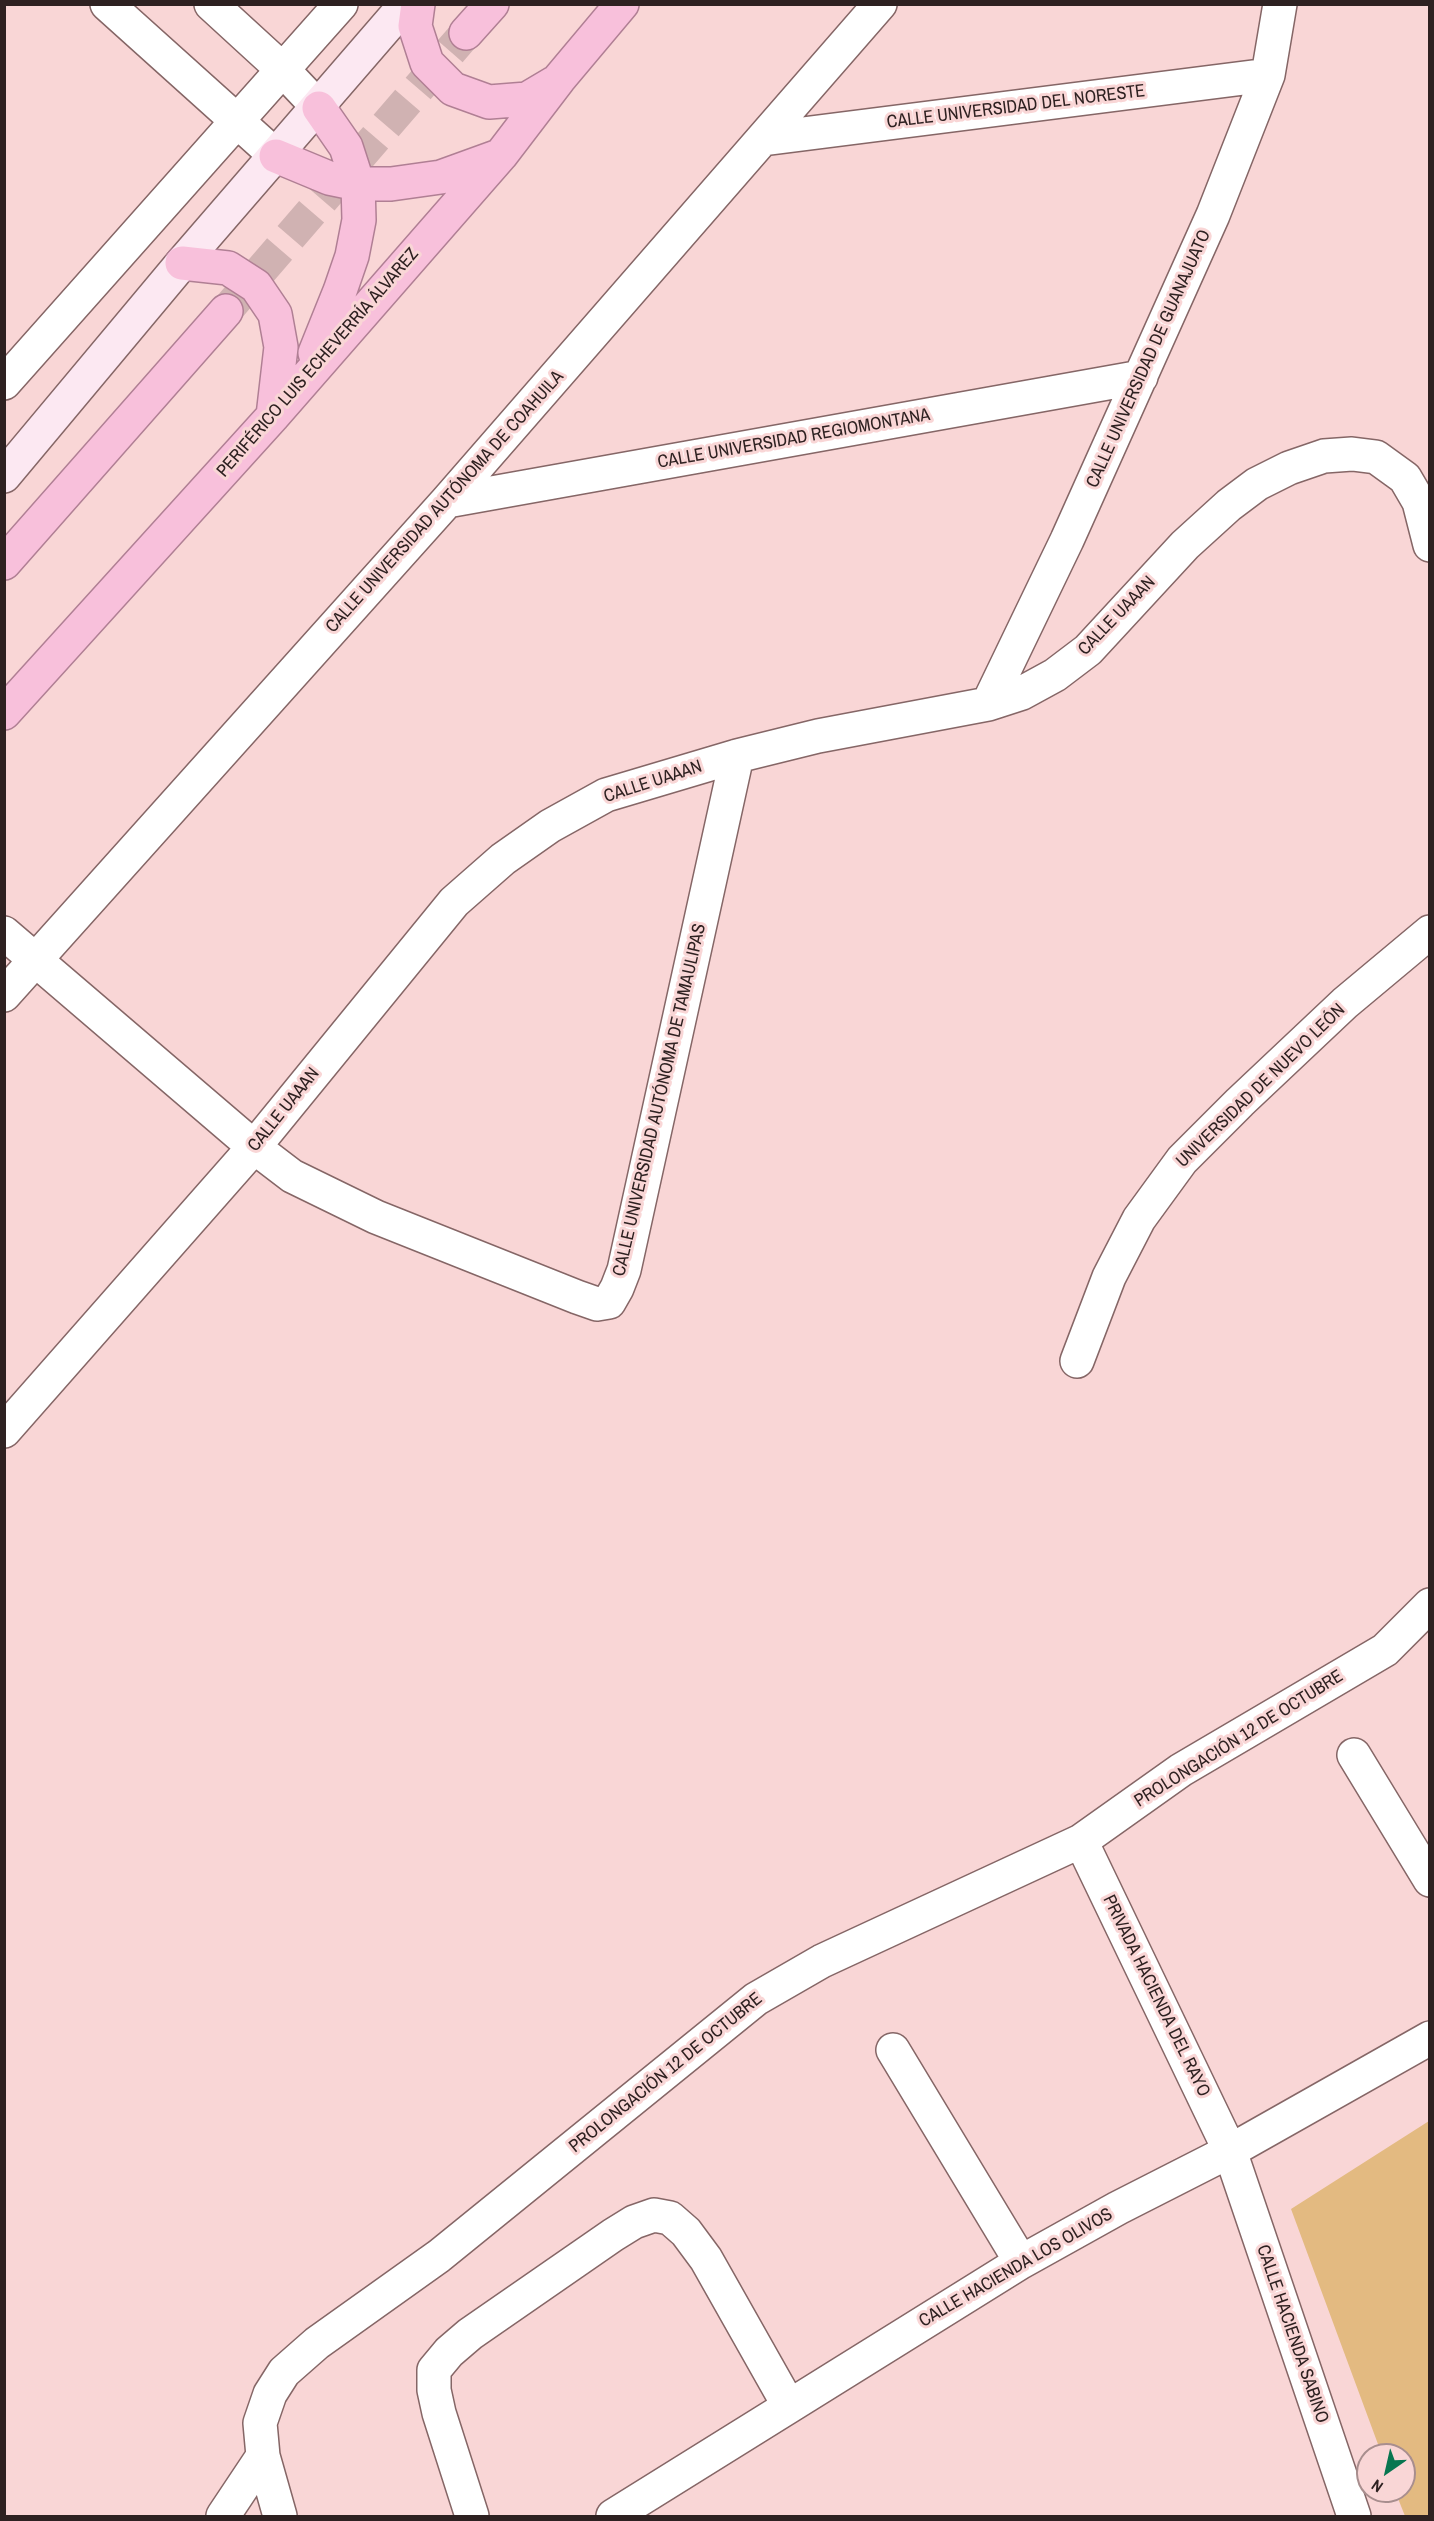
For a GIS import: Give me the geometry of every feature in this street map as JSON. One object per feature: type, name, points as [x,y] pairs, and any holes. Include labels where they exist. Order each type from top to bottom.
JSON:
[{"type":"highway","points":[[418,4],[415,27],[427,63],[453,89],[489,102],[518,100],[527,99],[559,79]]},
{"type":"highway","points":[[466,33],[492,4]]},
{"type":"highway","name":"PERIFÉRICO LUIS ECHEVERRÍA ÁLVAREZ","points":[[4,713],[273,416],[501,155],[559,79],[622,4]]},
{"type":"highway","points":[[306,377],[352,256],[359,220],[358,184],[346,147],[319,108]]},
{"type":"highway","points":[[276,156],[329,178],[358,184],[405,184],[441,177],[501,155]]},
{"type":"highway","points":[[182,263],[228,268],[256,286],[275,314],[281,347],[273,416]]},
{"type":"highway","points":[[4,563],[226,311]]},
{"type":"main road","points":[[4,476],[182,263],[319,108],[406,4]]},
{"type":"street","points":[[107,4],[276,156]]},
{"type":"street","points":[[211,4],[283,70],[319,108]]},
{"type":"street","points":[[4,383],[342,4]]},
{"type":"street","name":"CALLE UNIVERSIDAD AUTÓNOMA DE COAHUILA","points":[[4,995],[447,501],[880,4]]},
{"type":"street","name":"CALLE UNIVERSIDAD DE GUANAJUATO","points":[[988,704],[1067,540],[1213,215],[1268,75],[1281,4]]},
{"type":"street","name":"CALLE UNIVERSIDAD DEL NORESTE","points":[[763,139],[1268,75]]},
{"type":"street","name":"CALLE UNIVERSIDAD REGIOMONTANA","points":[[447,501],[1141,378]]},
{"type":"street","name":"CALLE UAAAN","points":[[4,1431],[254,1147],[454,903],[503,859],[550,826],[606,795],[737,756],[818,736],[988,704],[1022,693],[1055,675],[1088,650],[1185,545],[1238,498],[1257,484],[1289,468],[1324,456],[1352,454],[1376,457],[1405,478],[1419,502],[1430,544]]},
{"type":"street","name":"CALLE UNIVERSIDAD AUTÓNOMA DE TAMAULIPAS","points":[[4,933],[254,1147],[292,1176],[376,1217],[577,1297],[597,1304],[609,1302],[624,1270],[737,756]]},
{"type":"street","name":"UNIVERSIDAD DE NUEVO LEÓN","points":[[1077,1361],[1109,1277],[1139,1219],[1182,1160],[1345,1003],[1430,932]]},
{"type":"street","name":"PROLONGACIÓN 12 DE OCTUBRE","points":[[280,2517],[263,2456],[260,2423],[270,2394],[284,2372],[317,2343],[439,2256],[756,1999],[822,1961],[1081,1841],[1181,1770],[1385,1650],[1430,1605]]},
{"type":"street","points":[[1354,1755],[1430,1880]]},
{"type":"street","name":"PRIVADA HACIENDA DEL RAYO","points":[[1081,1841],[1230,2151]]},
{"type":"street","name":"CALLE HACIENDA LOS OLIVOS","points":[[613,2517],[1021,2262],[1118,2208],[1230,2151],[1430,2038]]},
{"type":"street","points":[[893,2050],[1021,2262]]},
{"type":"street","name":"CALLE HACIENDA SABINO","points":[[1230,2151],[1353,2517]]},
{"type":"street","points":[[471,2517],[439,2413],[434,2390],[434,2370],[448,2352],[471,2334],[613,2235],[634,2222],[654,2215],[670,2218],[686,2232],[706,2259],[789,2406]]},
{"type":"street","points":[[223,2517],[263,2456]]},
{"type":"shaded area","points":[[1429,2121],[1429,2516],[1405,2516],[1400,2503],[1416,2503],[1416,2443],[1378,2443],[1291,2209]]},
{"type":"tunnel","points":[[226,311],[466,33]]}]
